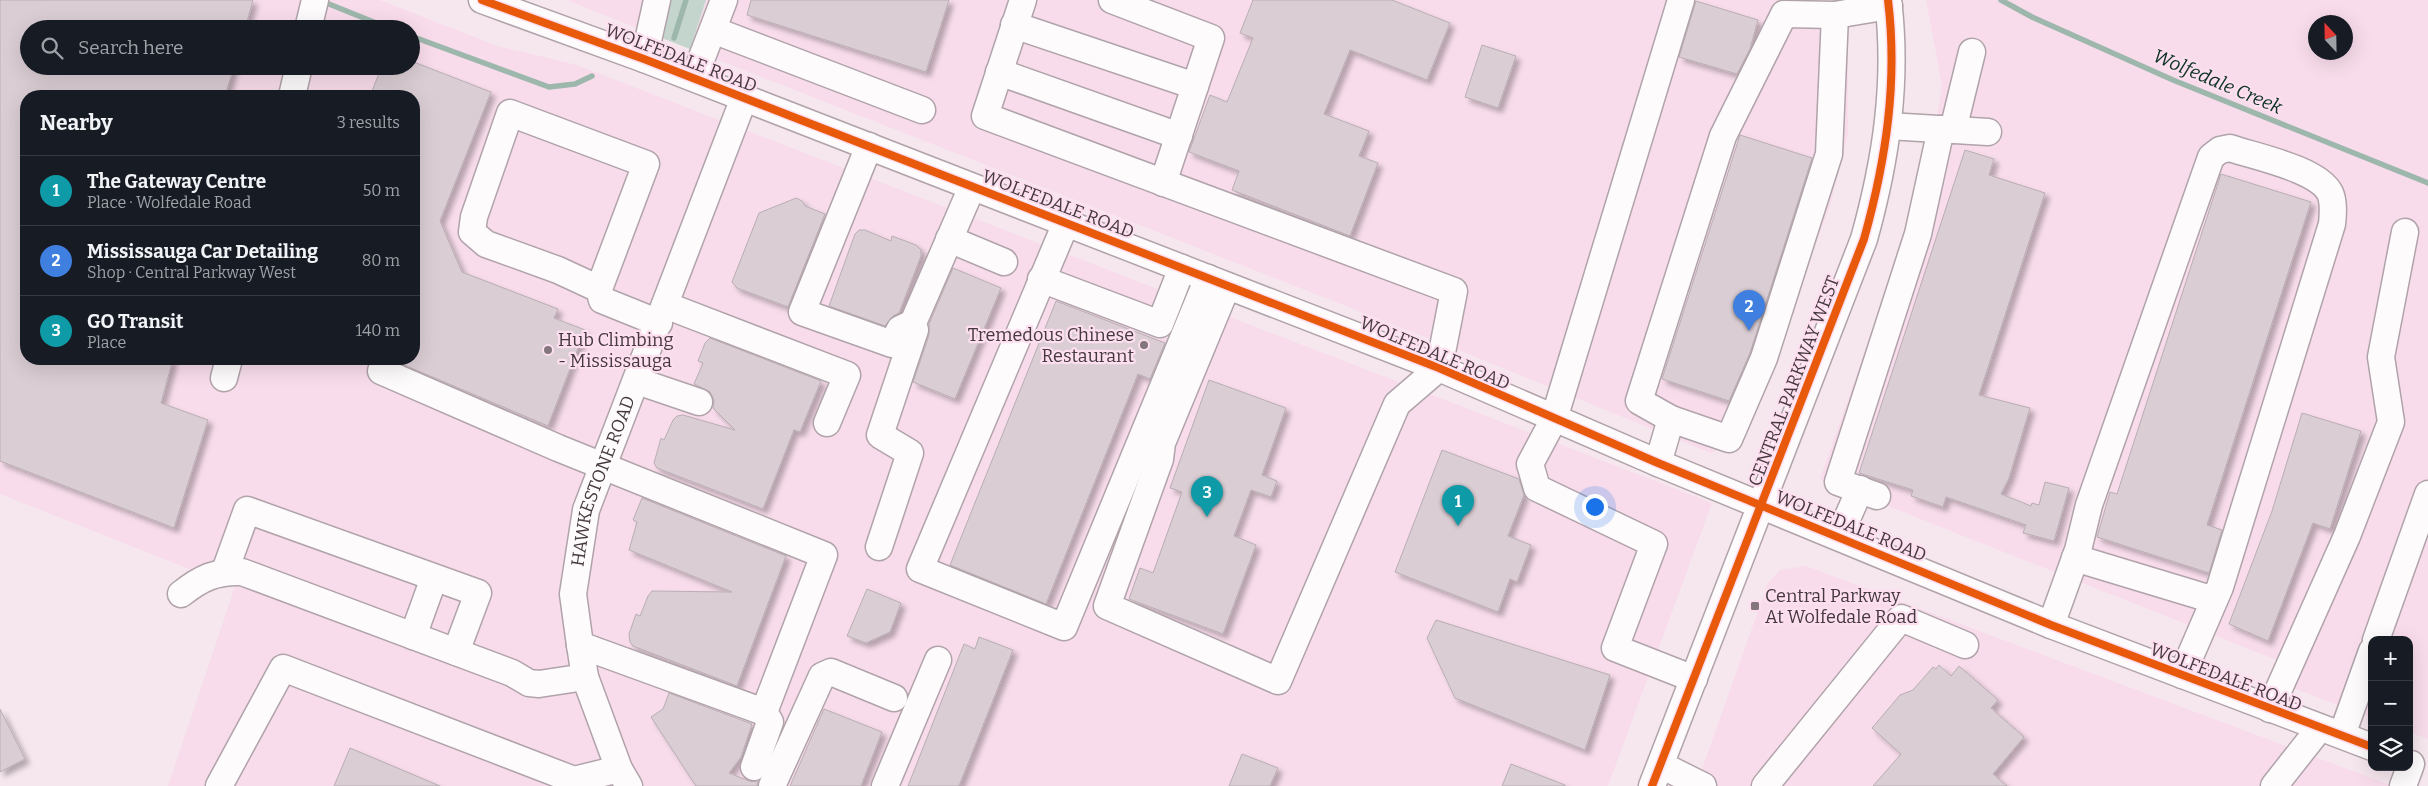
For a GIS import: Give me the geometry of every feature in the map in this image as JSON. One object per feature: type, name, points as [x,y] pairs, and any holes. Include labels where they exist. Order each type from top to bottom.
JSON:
[{"type":"street","points":[[310,20],[315,0]]},
{"type":"street","points":[[644,59],[657,0]]},
{"type":"street","points":[[694,78],[724,0]]},
{"type":"street","points":[[1022,0],[985,116],[1454,291],[1439,368],[1397,404],[1278,682],[1107,606],[1160,459],[1162,444],[1217,282]]},
{"type":"street","points":[[1112,0],[1211,38],[1163,183]]},
{"type":"street","points":[[1682,0],[1554,420],[1530,464],[1537,488],[1654,544],[1615,648],[1694,679]]},
{"type":"street","name":"WOLFEDALE ROAD","points":[[493,2],[694,78],[1439,368],[1554,420],[2051,625],[2368,746]]},
{"type":"street","points":[[1835,15],[1829,154],[1764,358],[1729,439],[1672,419],[1639,401],[1723,136],[1786,7],[1835,15],[1888,3]]},
{"type":"street","name":"CENTRAL PARKWAY WEST","points":[[1656,775],[1762,506],[1864,239],[1877,194],[1892,94],[1892,50],[1888,3]]},
{"type":"street","points":[[1014,25],[1196,86]]},
{"type":"street","points":[[713,30],[922,110]]},
{"type":"street","points":[[1838,537],[1868,492],[1838,482],[1918,234],[1947,129],[1972,52]]},
{"type":"street","points":[[999,72],[1179,136]]},
{"type":"street","points":[[293,90],[297,75]]},
{"type":"street","name":"HAWKESTONE ROAD","points":[[624,777],[585,677],[580,645],[573,594],[586,510],[744,98]]},
{"type":"street","points":[[599,289],[558,270],[486,244],[472,232],[474,217],[510,113],[646,164],[599,289],[602,300],[662,314],[847,375],[827,424]]},
{"type":"street","points":[[1888,126],[1988,132]]},
{"type":"street","points":[[868,146],[802,312],[892,344],[900,329],[913,323]]},
{"type":"street","points":[[2051,625],[2075,558],[2089,505],[2211,157],[2220,150],[2230,148],[2312,176],[2330,194],[2333,208],[2332,224],[2214,600],[2182,675]]},
{"type":"street","points":[[878,547],[910,453],[880,435],[915,330],[913,323],[972,187]]},
{"type":"street","points":[[1066,223],[1040,279],[920,569],[1064,627],[1217,282]]},
{"type":"street","points":[[2270,709],[2347,536],[2391,422],[2381,356],[2404,232]]},
{"type":"street","points":[[949,239],[1004,262]]},
{"type":"street","points":[[1040,279],[1160,324],[1182,268]]},
{"type":"street","points":[[381,371],[558,448],[824,555],[764,712]]},
{"type":"street","points":[[636,381],[699,402]]},
{"type":"street","points":[[1658,463],[1672,419]]},
{"type":"street","points":[[2377,636],[2428,494]]},
{"type":"street","points":[[225,571],[247,510],[478,593],[456,652]]},
{"type":"street","points":[[2075,558],[2214,600]]},
{"type":"street","points":[[181,594],[195,582],[210,575],[225,571],[242,572],[512,673],[529,683],[539,684],[585,677]]},
{"type":"street","points":[[413,636],[434,578]]},
{"type":"street","points":[[1765,786],[1901,618],[1965,645]]},
{"type":"street","points":[[580,645],[764,712],[770,722],[754,767]]},
{"type":"street","points":[[2279,785],[2331,732],[2368,659]]},
{"type":"street","points":[[884,786],[938,660]]},
{"type":"street","points":[[219,786],[283,668],[574,780],[624,777]]},
{"type":"street","points":[[772,786],[822,676],[830,672],[894,698]]},
{"type":"street","points":[[1656,775],[1703,786]]},
{"type":"shaded area","points":[[0,0],[380,0],[497,46],[577,65],[1712,503],[1608,786],[168,786],[235,587],[0,494]]},
{"type":"shaded area","points":[[567,0],[665,0],[654,35]]},
{"type":"shaded area","points":[[665,0],[706,0],[690,49],[654,35]]},
{"type":"shaded area","points":[[706,0],[1844,0],[1848,33],[1848,134],[1830,206],[1739,439],[1711,453],[1456,349],[690,49]]},
{"type":"shaded area","points":[[1926,0],[2428,0],[2428,739],[2413,733],[2413,636],[2368,636],[2368,716],[2288,686],[2294,667],[1820,479],[1927,176],[1942,85]]},
{"type":"shaded area","points":[[1806,566],[2390,785],[2405,786],[1696,786],[1768,583],[1780,570]]},
{"type":"building","points":[[0,0],[253,0],[247,20],[20,20],[20,75],[231,75],[227,90],[20,90],[20,365],[171,365],[161,403],[208,420],[174,528],[0,461]]},
{"type":"building","points":[[751,0],[949,0],[926,72],[747,15]]},
{"type":"building","points":[[1253,0],[1392,0],[1450,23],[1427,80],[1350,50],[1324,114],[1369,131],[1359,156],[1378,163],[1350,236],[1232,190],[1239,171],[1189,152],[1210,95],[1227,102],[1253,38],[1240,33]]},
{"type":"building","points":[[1696,1],[1758,20],[1750,49],[1737,74],[1679,57]]},
{"type":"building","points":[[1482,45],[1516,56],[1498,108],[1465,97]]},
{"type":"building","points":[[420,64],[491,92],[440,221],[462,272],[558,309],[554,318],[585,330],[548,426],[404,365],[420,365],[420,90],[372,90],[378,75],[420,75]]},
{"type":"building","points":[[1740,135],[1812,158],[1750,353],[1729,401],[1662,379]]},
{"type":"building","points":[[1965,150],[1994,159],[1989,175],[2045,193],[1979,395],[2030,408],[2009,478],[2001,494],[2031,506],[2032,503],[2039,505],[2045,482],[2069,488],[2054,541],[2023,533],[2026,525],[1946,497],[1943,507],[1911,496],[1913,490],[1859,473]]},
{"type":"building","points":[[2221,174],[2311,202],[2207,525],[2222,530],[2209,573],[2097,537],[2110,492],[2117,494]]},
{"type":"building","points":[[796,198],[802,201],[805,206],[825,214],[788,307],[737,288],[732,282],[759,213]]},
{"type":"building","points":[[859,230],[865,230],[891,241],[892,236],[916,245],[921,250],[921,256],[899,313],[893,316],[885,326],[829,306],[855,234]]},
{"type":"building","points":[[953,268],[1001,288],[955,399],[913,382],[929,335],[929,324]]},
{"type":"building","points":[[1056,301],[1165,343],[1150,379],[1138,374],[1046,604],[950,565]]},
{"type":"building","points":[[710,338],[821,381],[800,432],[794,430],[763,509],[657,468],[654,463],[661,438],[664,440],[673,420],[677,416],[683,415],[735,430],[713,408],[714,400],[710,392],[694,384],[703,363],[698,361],[705,343]]},
{"type":"building","points":[[1209,380],[1286,408],[1262,475],[1277,481],[1271,497],[1251,490],[1234,536],[1256,545],[1223,634],[1129,599],[1140,568],[1153,573],[1182,492],[1170,488]]},
{"type":"building","points":[[2302,413],[2361,431],[2330,529],[2313,523],[2268,641],[2229,624],[2272,511]]},
{"type":"building","points":[[1442,450],[1519,479],[1524,495],[1508,536],[1531,545],[1517,582],[1510,579],[1498,612],[1395,572]]},
{"type":"building","points":[[642,498],[786,556],[737,686],[633,646],[630,642],[629,634],[636,614],[640,616],[652,591],[732,592],[629,550],[637,522],[633,520]]},
{"type":"building","points":[[867,589],[901,603],[890,632],[866,643],[847,636]]},
{"type":"building","points":[[1436,620],[1610,675],[1585,750],[1455,698],[1427,638]]},
{"type":"building","points":[[979,637],[1013,650],[959,786],[908,786],[964,644],[975,649]]},
{"type":"building","points":[[1939,665],[1951,676],[1959,666],[1998,700],[1991,708],[2024,737],[1993,774],[2007,786],[1873,786],[1901,754],[1872,728],[1900,695],[1913,690],[1933,667],[1936,669]]},
{"type":"building","points":[[669,693],[752,724],[741,757],[729,773],[749,781],[758,782],[757,786],[696,786],[651,717],[663,709]]},
{"type":"building","points":[[0,709],[25,759],[0,772]]},
{"type":"building","points":[[824,709],[882,732],[861,786],[790,786]]},
{"type":"building","points":[[350,748],[440,786],[334,786]]},
{"type":"building","points":[[1242,754],[1278,768],[1270,786],[1229,786]]},
{"type":"building","points":[[1511,764],[1565,785],[1565,786],[1502,786]]},
{"type":"waterway","name":"Wolfedale Creek","points":[[674,38],[686,0]]},
{"type":"waterway","name":"Wolfedale Creek","points":[[2001,0],[2032,17],[2173,80],[2428,183]]},
{"type":"waterway","name":"Wolfedale Creek","points":[[329,4],[369,20]]},
{"type":"waterway","name":"Wolfedale Creek","points":[[420,39],[549,87],[575,84],[592,76]]},
{"type":"cycle path","points":[[482,0],[644,59],[1439,368],[1658,463],[2051,625],[2368,745]]},
{"type":"cycle path","points":[[1652,786],[1864,239],[1878,180],[1888,121],[1892,61],[1888,0]]},
{"type":"place","name":"Mississauga Car Detailing","points":[[1749,331]]},
{"type":"place","name":"Tremedous Chinese Restaurant","points":[[1144,345]]},
{"type":"place","name":"Hub Climbing - Mississauga","points":[[548,350]]},
{"type":"place","name":"GO Transit","points":[[1207,517]]},
{"type":"place","name":"The Gateway Centre","points":[[1458,526]]},
{"type":"place","name":"Central Parkway At Wolfedale Road","points":[[1755,606]]}]
